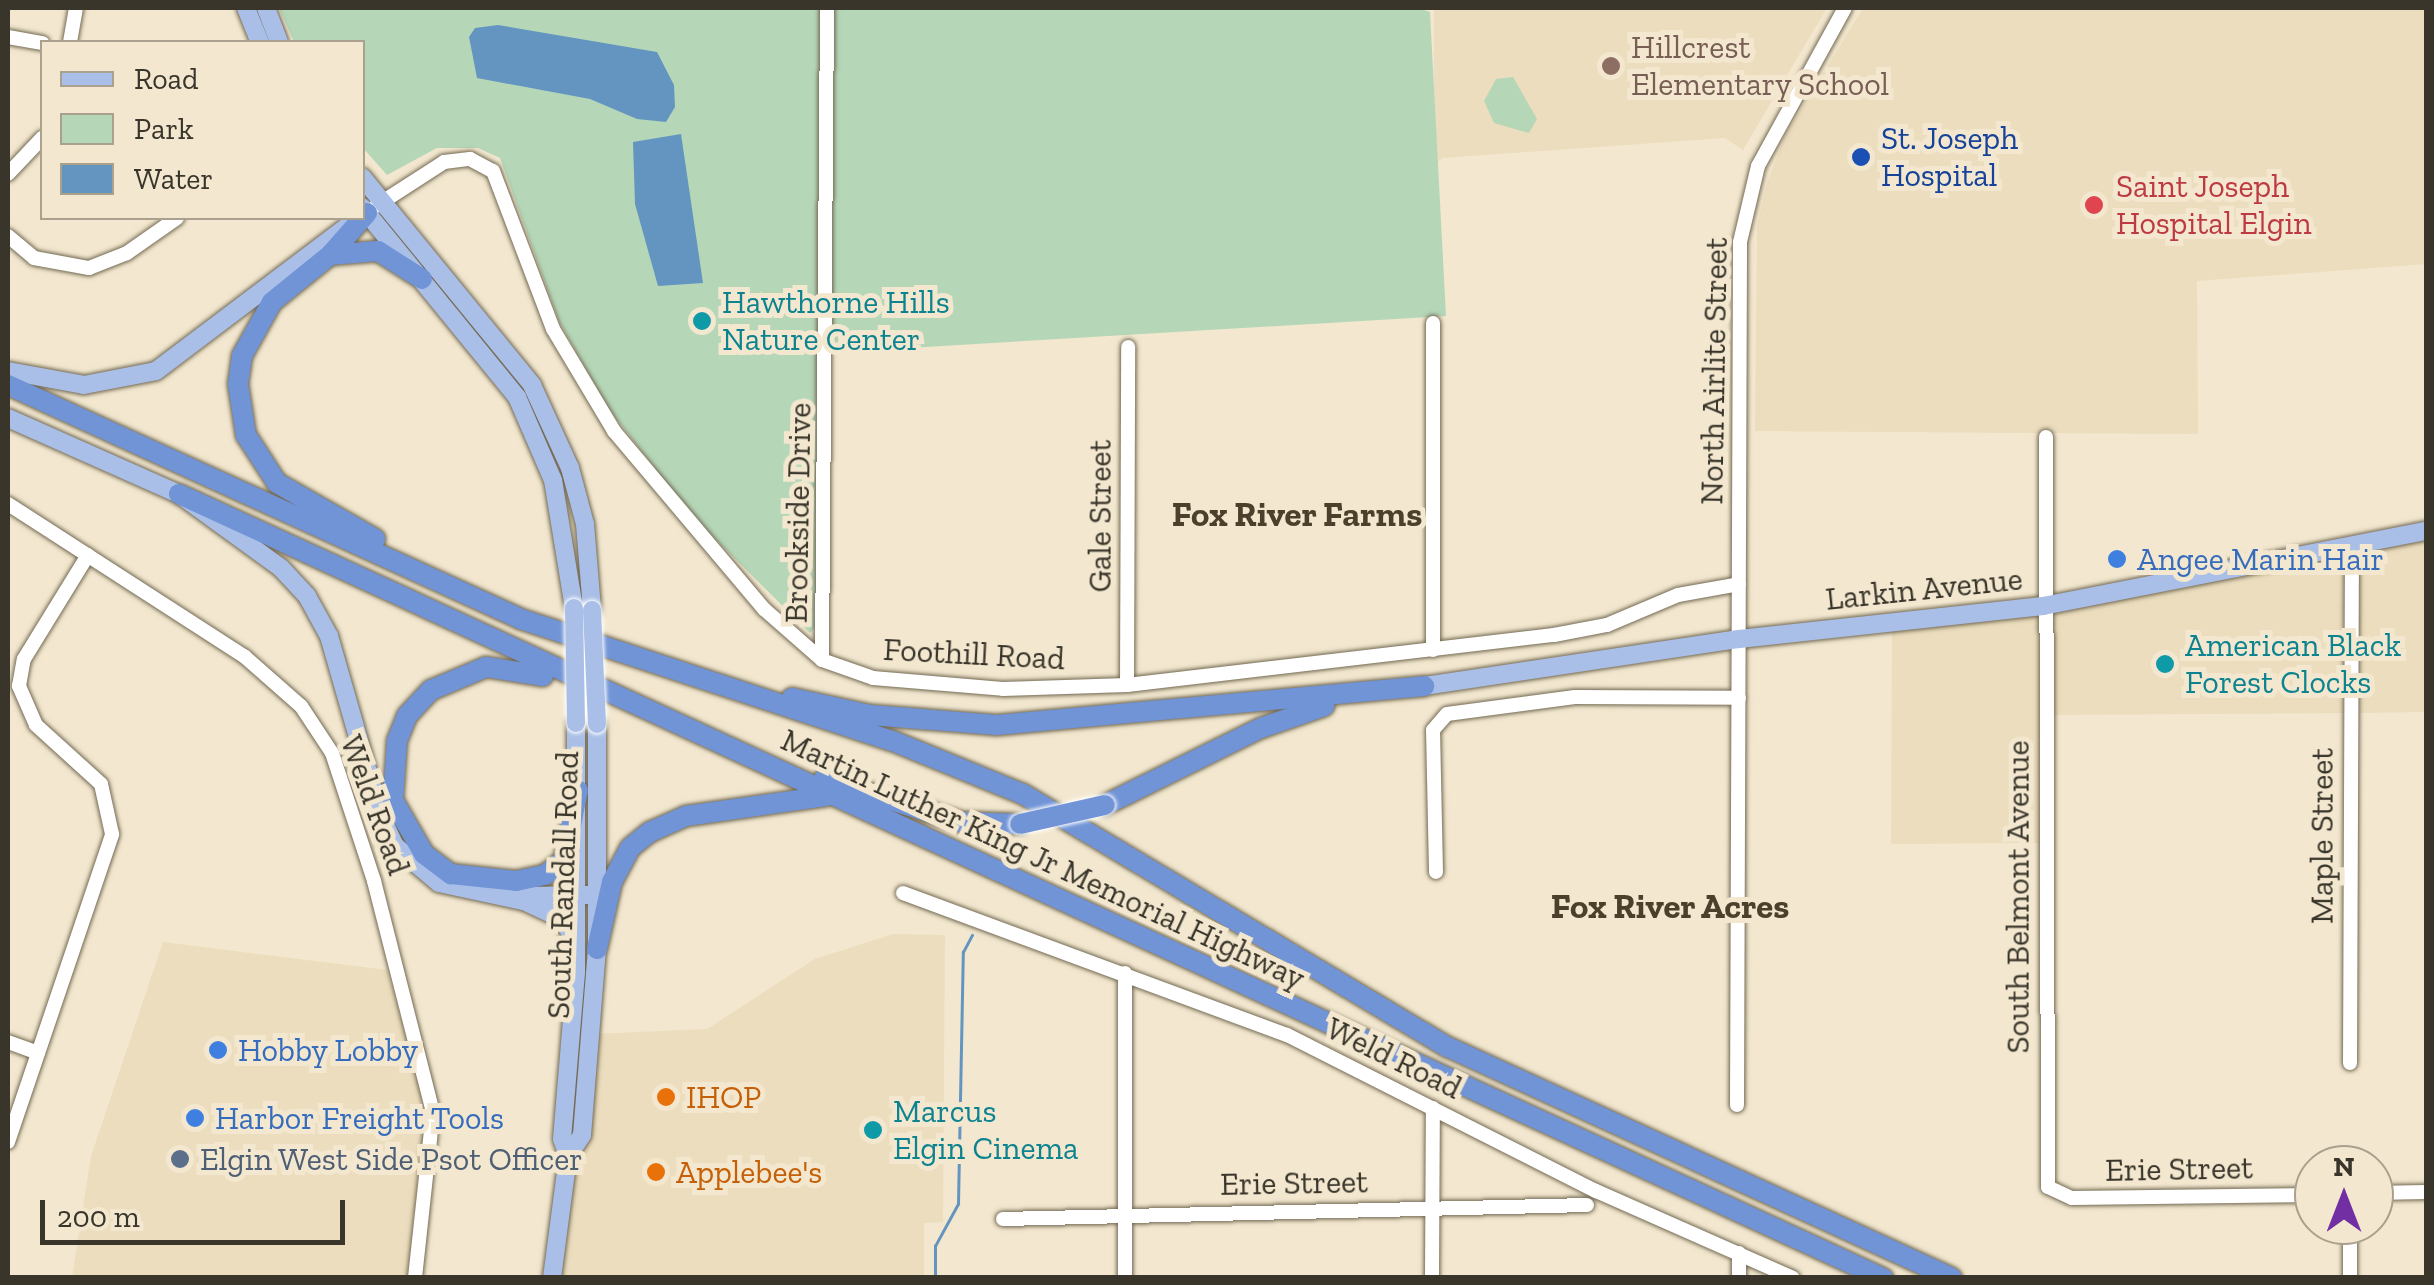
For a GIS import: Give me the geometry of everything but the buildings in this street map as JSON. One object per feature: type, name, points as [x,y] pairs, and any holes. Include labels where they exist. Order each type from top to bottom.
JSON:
[{"type":"highway","points":[[357,220],[272,302],[253,330],[238,384],[246,435],[277,484],[422,565],[452,590]]},
{"type":"highway","points":[[326,249],[378,252],[422,279]]},
{"type":"highway","points":[[8,385],[452,590]]},
{"type":"highway","name":"Martin Luther King Jr Memorial Highway","points":[[179,494],[1883,1278]]},
{"type":"highway","name":"Martin Luther King Jr Memorial Highway","points":[[452,590],[606,652],[893,741],[1023,794],[1448,1048],[1952,1278]]},
{"type":"highway","points":[[606,652],[870,715],[997,725],[1424,686]]},
{"type":"highway","points":[[578,790],[564,860],[545,875],[500,881],[451,874],[424,854],[393,800],[391,773],[407,716],[430,690],[458,674],[498,666],[536,673],[872,814]]},
{"type":"highway","points":[[710,737],[909,810],[962,822],[1020,824],[1105,805],[1307,710],[1424,686]]},
{"type":"highway","points":[[597,949],[612,882],[630,848],[650,832],[686,816],[826,796]]},
{"type":"main road","points":[[246,8],[259,40]]},
{"type":"main road","points":[[266,8],[279,40]]},
{"type":"main road","points":[[367,211],[517,397],[552,480],[583,609]]},
{"type":"main road","points":[[367,211],[532,385],[554,427],[585,524],[583,609]]},
{"type":"main road","points":[[8,372],[84,385],[156,370],[326,249],[335,220]]},
{"type":"main road","points":[[8,418],[179,494],[280,568],[307,596],[329,636],[380,814],[396,846],[439,882],[484,897],[524,901],[558,917],[570,931],[576,972]]},
{"type":"main road","name":"Larkin Avenue","points":[[1424,686],[1739,639],[2043,606],[2352,550],[2426,531]]},
{"type":"main road","name":"South Randall Road","points":[[568,1156],[562,1139],[576,972],[576,723],[583,609]]},
{"type":"main road","name":"South Randall Road","points":[[552,1278],[568,1156],[582,1135],[597,949],[597,724],[583,609]]},
{"type":"main road","points":[[484,897],[599,896]]},
{"type":"street","points":[[70,40],[76,8]]},
{"type":"street","name":"Brookside Drive","points":[[822,660],[828,8]]},
{"type":"street","name":"North Airlite Street","points":[[1736,1105],[1742,227],[1758,166],[1782,114],[1845,8]]},
{"type":"street","points":[[8,37],[40,42]]},
{"type":"street","points":[[8,174],[40,140]]},
{"type":"street","name":"Foothill Road","points":[[367,211],[444,162],[470,159],[493,171],[508,198],[530,278],[601,414],[748,592],[822,660],[873,678],[938,685],[1127,685],[1433,650],[1607,625],[1678,595],[1738,584]]},
{"type":"street","points":[[8,236],[34,258],[89,268],[127,254],[175,220]]},
{"type":"street","points":[[1433,323],[1433,650]]},
{"type":"street","name":"Gale Street","points":[[1127,685],[1128,347]]},
{"type":"street","name":"South Belmont Avenue","points":[[2046,437],[2043,606],[2048,1186]]},
{"type":"street","name":"Weld Road","points":[[8,504],[271,677],[301,706],[332,753],[374,881],[432,1112],[415,1278]]},
{"type":"street","name":"Maple Street","points":[[2350,1063],[2352,550]]},
{"type":"street","points":[[8,1142],[108,851],[112,818],[93,773],[27,715],[20,673],[88,556]]},
{"type":"street","points":[[1436,872],[1433,730],[1447,714],[1575,697],[1739,698]]},
{"type":"street","name":"Weld Road","points":[[903,893],[1125,972],[1287,1036],[1596,1191],[1793,1278]]},
{"type":"street","points":[[1125,972],[1126,1278]]},
{"type":"street","points":[[8,1042],[38,1052]]},
{"type":"street","points":[[1432,1278],[1434,1108]]},
{"type":"street","name":"Erie Street","points":[[2048,1186],[2072,1198],[2294,1194]]},
{"type":"street","points":[[2394,1193],[2426,1192]]},
{"type":"street","name":"Erie Street","points":[[1003,1219],[1587,1205]]},
{"type":"street","points":[[2350,1245],[2350,1278]]},
{"type":"street","points":[[1739,1253],[1739,1278]]},
{"type":"shaded area","name":"Hillcrest Elementary School","points":[[1434,8],[1827,8],[1743,150],[1725,138],[1443,158],[1434,164]]},
{"type":"shaded area","name":"Saint Joseph Hospital Elgin","points":[[1863,8],[2426,8],[2426,264],[2197,281],[2198,434],[1755,431],[1757,226],[1767,183],[1785,136]]},
{"type":"shaded area","points":[[2426,534],[2426,712],[2352,713],[2354,553]]},
{"type":"shaded area","points":[[2349,553],[2348,713],[2047,715],[2045,609]]},
{"type":"shaded area","points":[[2041,609],[2043,843],[1891,844],[1892,625]]},
{"type":"shaded area","points":[[893,934],[945,935],[943,1222],[924,1223],[924,1277],[555,1278],[592,1034],[707,1029],[815,959]]},
{"type":"shaded area","points":[[163,942],[387,970],[421,1089],[424,1127],[407,1277],[72,1278],[91,1156]]},
{"type":"green space","name":"Hawthorne Hills Nature Center","points":[[279,8],[1417,8],[1430,12],[1446,316],[825,353],[816,626],[810,633],[694,518],[608,408],[559,321],[500,158],[478,148],[437,148],[387,175],[365,150],[365,40],[293,40]]},
{"type":"green space","points":[[1513,77],[1537,119],[1529,133],[1494,123],[1484,101],[1496,79]]},
{"type":"water","points":[[498,25],[657,52],[674,85],[675,107],[666,122],[637,119],[590,99],[477,78],[469,37],[475,28]]},
{"type":"water","points":[[681,134],[703,283],[658,286],[635,204],[633,142]]},
{"type":"waterway","points":[[935,1278],[935,1246],[958,1204],[963,952],[972,935]]},
{"type":"place","name":"Hillcrest Elementary School","points":[[1611,66]]},
{"type":"place","name":"St. Joseph Hospital","points":[[1861,157]]},
{"type":"place","name":"Saint Joseph Hospital Elgin","points":[[2094,205]]},
{"type":"place","name":"Hawthorne Hills Nature Center","points":[[702,321]]},
{"type":"place","name":"Angee Marin Hair","points":[[2117,559]]},
{"type":"place","name":"American Black Forest Clocks","points":[[2165,664]]},
{"type":"place","name":"Hobby Lobby","points":[[218,1050]]},
{"type":"place","name":"IHOP","points":[[666,1097]]},
{"type":"place","name":"Harbor Freight Tools","points":[[195,1118]]},
{"type":"place","name":"Marcus Elgin Cinema","points":[[873,1130]]},
{"type":"place","name":"Elgin West Side Psot Officer","points":[[180,1159]]},
{"type":"place","name":"Applebee's","points":[[656,1172]]},
{"type":"district","name":"Fox River Farms","points":[[1297,514]]},
{"type":"district","name":"Fox River Acres","points":[[1670,906]]}]
